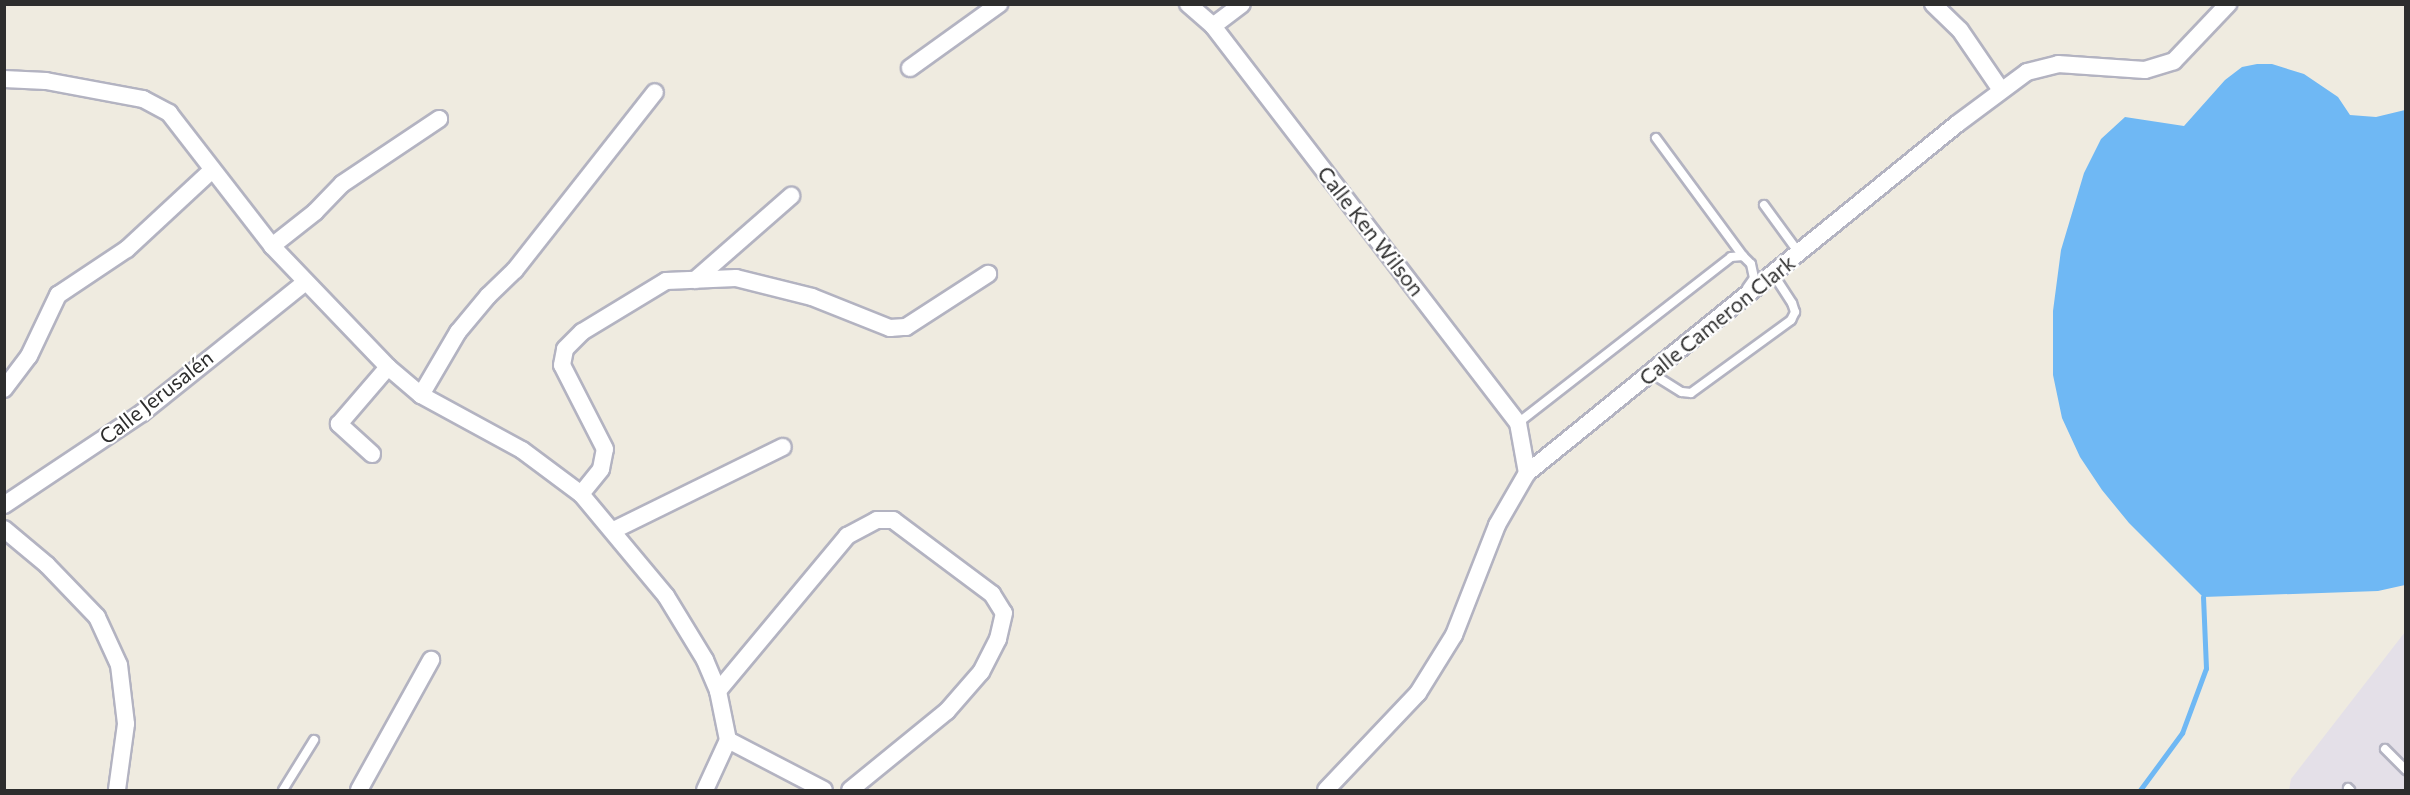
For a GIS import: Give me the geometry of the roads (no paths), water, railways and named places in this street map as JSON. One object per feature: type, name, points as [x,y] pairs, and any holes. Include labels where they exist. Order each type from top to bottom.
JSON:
[{"type":"street","points":[[909,68],[999,4]]},
{"type":"street","name":"Calle Ken Wilson","points":[[1188,4],[1213,26],[1518,423],[1528,460],[1527,473]]},
{"type":"street","points":[[1213,26],[1242,4]]},
{"type":"street","points":[[1933,4],[1960,30],[2001,90]]},
{"type":"street","name":"Calle Cameron Clark","points":[[1326,790],[1418,693],[1454,635],[1497,525],[1527,473],[2001,90],[2027,72],[2058,64],[2145,70],[2174,61],[2228,4]]},
{"type":"street","points":[[4,79],[46,81],[143,99],[169,113],[211,171],[272,246],[304,283],[388,367],[421,395],[522,450],[581,494],[614,530],[666,596],[705,660],[718,691],[728,740],[705,790]]},
{"type":"street","points":[[421,395],[458,332],[488,296],[515,270],[655,92]]},
{"type":"street","points":[[272,246],[315,212],[342,184],[439,119]]},
{"type":"street","points":[[4,389],[29,356],[58,295],[127,249],[211,171]]},
{"type":"street","points":[[695,280],[791,196]]},
{"type":"street","points":[[581,494],[601,469],[605,449],[562,365],[565,349],[582,332],[666,281],[736,278],[812,297],[890,328],[906,327],[988,274]]},
{"type":"street","name":"Calle Jerusalén","points":[[4,505],[142,413],[304,283]]},
{"type":"street","points":[[372,454],[339,424],[388,367]]},
{"type":"street","points":[[614,530],[783,447]]},
{"type":"street","points":[[718,691],[847,536],[877,520],[893,520],[992,594],[1004,613],[998,639],[981,672],[947,711],[850,790]]},
{"type":"street","points":[[4,529],[47,565],[97,617],[119,665],[126,724],[117,790]]},
{"type":"street","points":[[358,790],[431,660]]},
{"type":"street","points":[[728,740],[825,790]]},
{"type":"lane","points":[[1656,138],[1751,264],[1754,278],[1735,305]]},
{"type":"lane","points":[[1764,205],[1799,253]]},
{"type":"lane","points":[[1518,423],[1715,267],[1731,257],[1743,256]]},
{"type":"lane","points":[[1651,373],[1682,392],[1691,393],[1791,320],[1795,312],[1792,303],[1773,274]]},
{"type":"lane","points":[[283,790],[314,740]]},
{"type":"lane","points":[[2385,749],[2406,770]]},
{"type":"water","points":[[2272,64],[2304,74],[2338,97],[2350,115],[2376,117],[2405,110],[2405,585],[2378,591],[2203,597],[2129,523],[2102,490],[2080,457],[2062,418],[2053,375],[2053,311],[2061,250],[2084,173],[2101,139],[2125,117],[2184,126],[2225,80],[2242,67]]},
{"type":"waterway","points":[[2140,790],[2182,733],[2206,668],[2203,597]]}]
